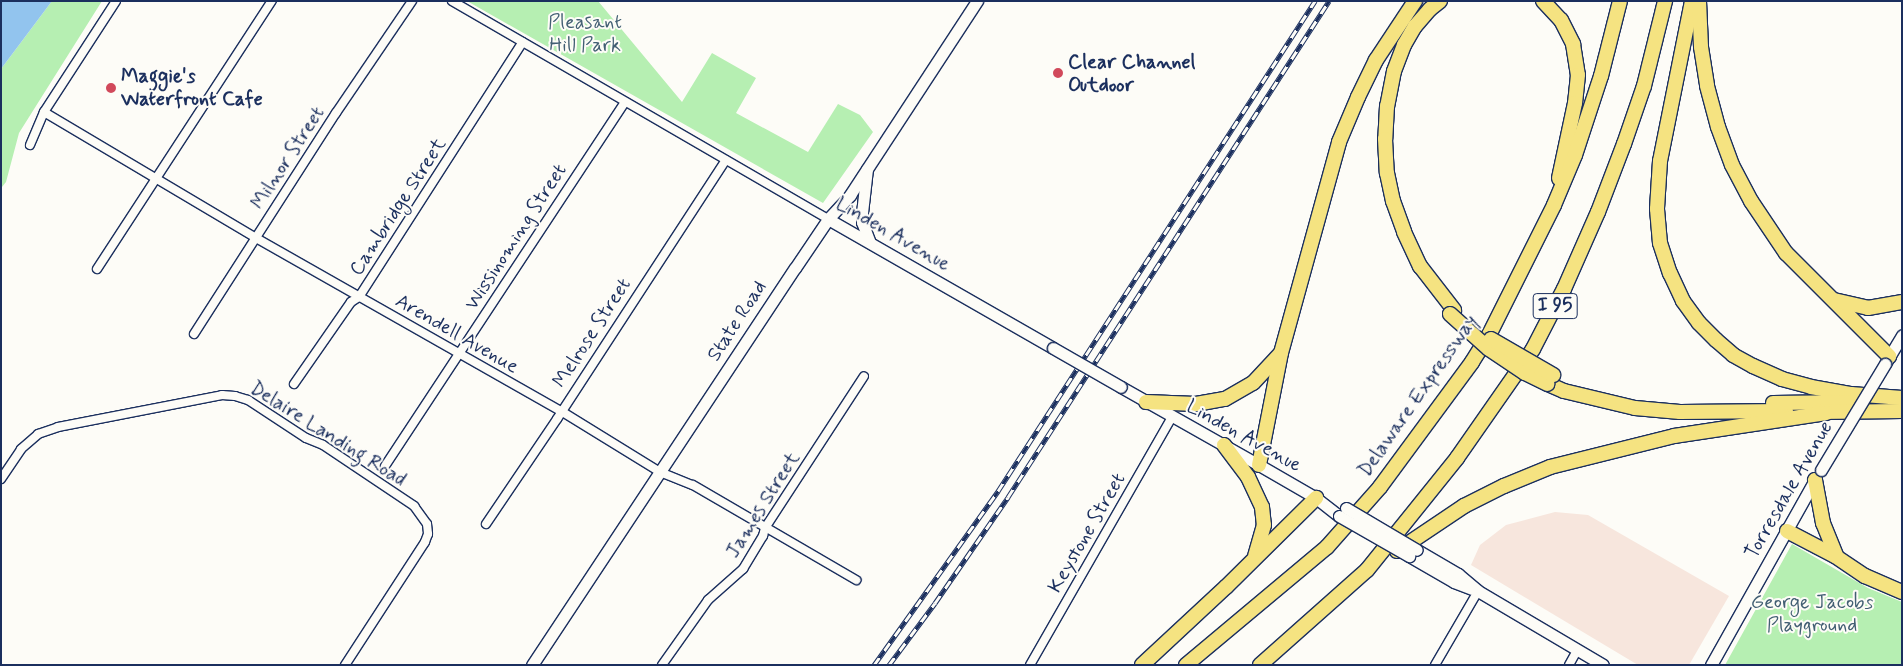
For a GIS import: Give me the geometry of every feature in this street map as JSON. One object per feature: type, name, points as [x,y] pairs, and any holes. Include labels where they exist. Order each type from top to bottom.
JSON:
[{"type":"highway","points":[[1440,1],[1430,9],[1416,26],[1404,45],[1394,71],[1387,106],[1385,140],[1387,174],[1393,201],[1404,232],[1420,266],[1452,312]]},
{"type":"highway","points":[[1543,1],[1561,20],[1573,44],[1578,75],[1575,102],[1554,205]]},
{"type":"highway","name":"Delaware Expressway","points":[[1186,665],[1327,547],[1380,487],[1428,423],[1490,333],[1554,205],[1575,155],[1601,76],[1620,1]]},
{"type":"highway","name":"I 95","points":[[1260,665],[1367,570],[1457,458],[1533,349],[1564,289],[1621,152],[1644,86],[1659,33],[1665,1]]},
{"type":"highway","points":[[1692,1],[1660,162],[1657,209],[1660,242],[1670,273],[1683,301],[1699,323],[1733,355],[1768,373],[1782,379],[1836,392],[1902,399]]},
{"type":"highway","points":[[1699,1],[1701,47],[1707,86],[1718,127],[1732,165],[1769,231],[1807,275],[1834,300],[1887,360]]},
{"type":"highway","points":[[1412,6],[1391,55],[1382,92],[1377,125],[1378,160],[1383,194],[1394,230],[1410,263],[1428,290],[1489,349],[1525,373],[1632,400],[1665,403],[1902,399]]},
{"type":"highway","points":[[1259,465],[1281,353],[1339,142],[1376,60],[1412,6]]},
{"type":"highway","points":[[1834,300],[1868,308],[1902,302]]},
{"type":"highway","points":[[1146,402],[1196,404],[1225,399],[1253,383],[1281,353]]},
{"type":"highway","points":[[1550,380],[1564,391],[1635,408],[1680,412],[1826,413],[1902,411]]},
{"type":"highway","points":[[1367,570],[1464,506],[1511,483],[1550,467],[1674,436],[1826,413]]},
{"type":"highway","points":[[1224,445],[1248,477],[1262,507],[1264,525],[1255,557]]},
{"type":"highway","points":[[1818,475],[1823,523],[1836,556]]},
{"type":"highway","points":[[1142,665],[1316,498]]},
{"type":"highway","points":[[1787,531],[1836,556],[1865,576],[1902,592]]},
{"type":"street","points":[[30,145],[44,112],[116,1]]},
{"type":"street","points":[[97,269],[272,1]]},
{"type":"street","name":"Milnor Street","points":[[194,334],[346,98],[412,1]]},
{"type":"street","name":"Linden Avenue","points":[[452,1],[1172,417],[1413,553],[1458,574],[1478,591],[1603,665]]},
{"type":"street","name":"State Road","points":[[532,665],[828,218],[850,195],[977,1]]},
{"type":"street","name":"Cambridge Street","points":[[294,384],[351,302],[359,297],[523,42]]},
{"type":"street","name":"Wissinoming Street","points":[[385,466],[625,102]]},
{"type":"street","name":"Arendell Avenue","points":[[44,112],[256,238],[561,411],[660,472],[693,485],[856,580]]},
{"type":"street","name":"Melrose Street","points":[[486,524],[726,160]]},
{"type":"street","points":[[867,168],[862,222],[870,243]]},
{"type":"street","name":"Torresdale Avenue","points":[[1711,665],[1818,475],[1902,335]]},
{"type":"street","name":"James Street","points":[[662,665],[708,600],[722,586],[739,575],[763,536],[765,528],[864,376]]},
{"type":"street","name":"Delaire Landing Road","points":[[1,479],[21,449],[38,434],[58,427],[222,395],[248,400],[306,438],[323,444],[414,506],[427,524],[428,534],[425,542],[345,665]]},
{"type":"street","name":"Keystone Street","points":[[1030,665],[1172,417]]},
{"type":"street","points":[[1435,665],[1478,591]]},
{"type":"street","points":[[1569,665],[1578,649]]},
{"type":"shaded area","points":[[1555,512],[1588,515],[1729,596],[1689,665],[1638,665],[1471,565],[1480,545],[1506,525]]},
{"type":"green space","points":[[52,1],[102,1],[19,133],[6,182],[2,187],[1,69]]},
{"type":"green space","name":"Pleasant Hill Park","points":[[467,1],[598,1],[682,102],[712,53],[756,78],[736,113],[808,152],[838,104],[860,115],[873,132],[823,203]]},
{"type":"green space","name":"George Jacobs Playground","points":[[1792,544],[1868,588],[1902,602],[1902,665],[1725,665]]},
{"type":"water","points":[[1,1],[52,1],[1,69]]},
{"type":"railway","points":[[874,665],[998,491],[1315,1]]},
{"type":"railway","points":[[889,665],[935,603],[1008,497],[1329,1]]},
{"type":"place","name":"Clear Channel Outdoor","points":[[1058,73]]},
{"type":"place","name":"Maggie's Waterfront Cafe","points":[[111,88]]}]
